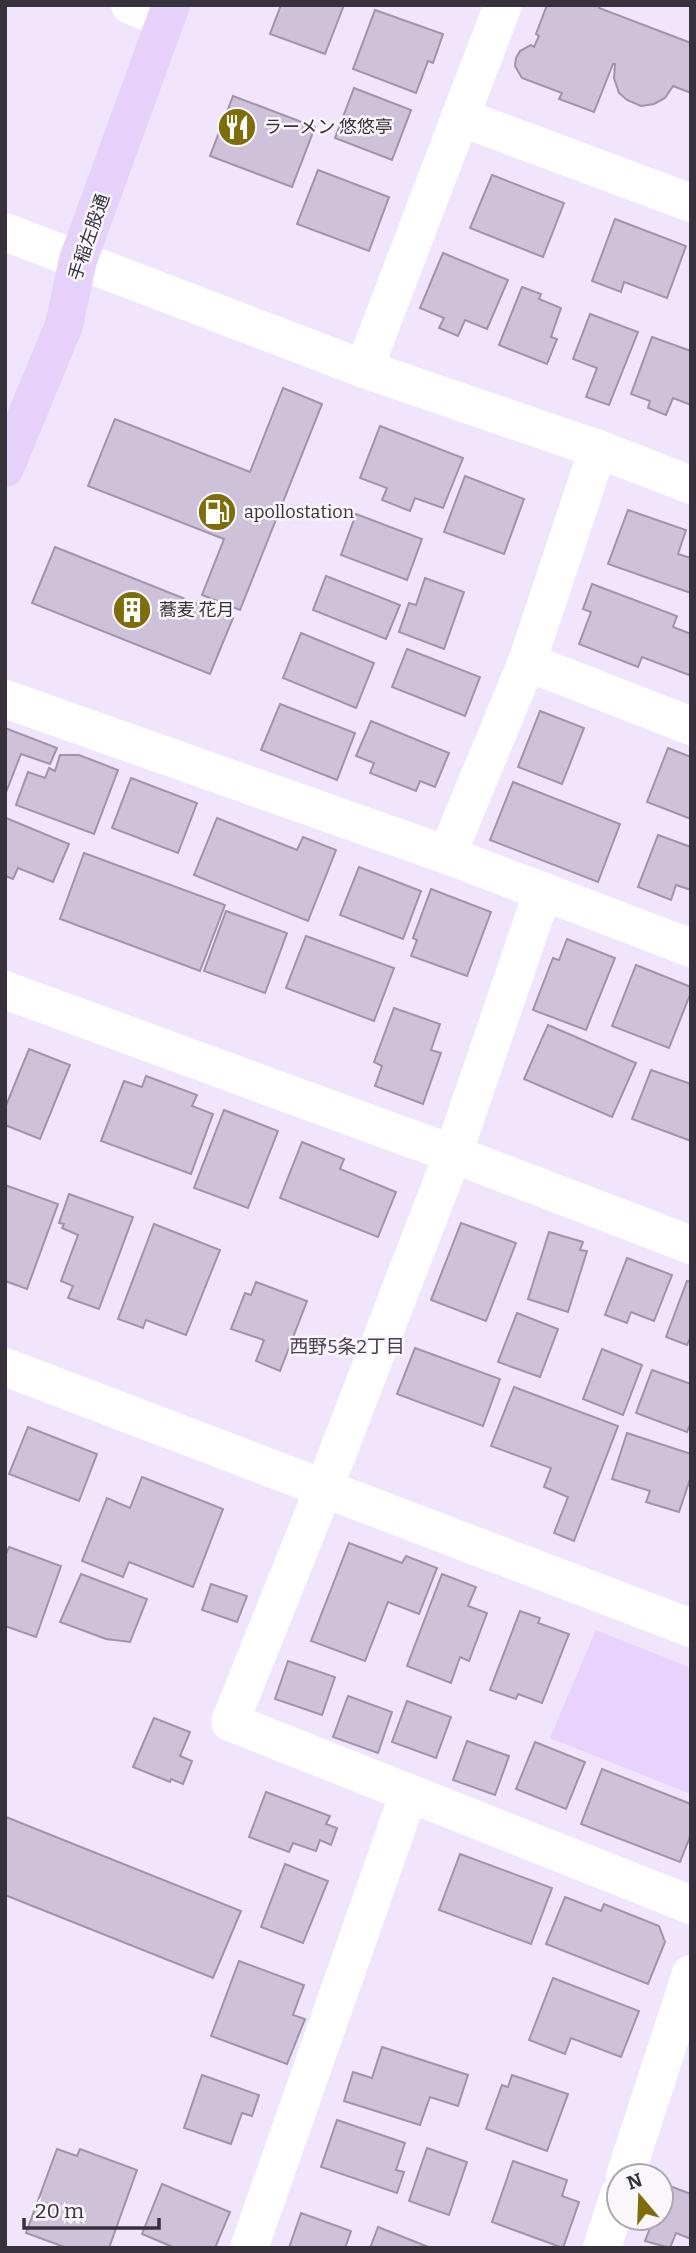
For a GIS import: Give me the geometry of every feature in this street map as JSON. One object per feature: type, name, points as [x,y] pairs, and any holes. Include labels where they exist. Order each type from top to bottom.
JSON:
[{"type":"main road","name":"手稲左股通","points":[[5,468],[64,325],[78,260],[169,12]]},
{"type":"street","points":[[130,5],[169,12]]},
{"type":"street","points":[[363,369],[503,5]]},
{"type":"street","points":[[460,117],[691,203]]},
{"type":"street","points":[[5,232],[363,369],[598,449],[691,485]]},
{"type":"street","points":[[447,855],[527,662],[598,449]]},
{"type":"street","points":[[527,662],[691,726]]},
{"type":"street","points":[[5,699],[447,855],[691,948]]},
{"type":"street","points":[[543,891],[453,1154],[230,1722],[691,1905]]},
{"type":"street","points":[[5,990],[453,1154],[691,1245]]},
{"type":"street","points":[[5,1367],[691,1628]]},
{"type":"street","points":[[249,2248],[409,1793]]},
{"type":"street","points":[[630,2162],[691,1974]]},
{"type":"shaded area","points":[[596,1630],[691,1668],[691,1794],[550,1738]]},
{"type":"building","points":[[281,5],[344,5],[325,54],[270,34]]},
{"type":"building","points":[[547,5],[600,5],[599,8],[691,43],[691,93],[673,86],[665,98],[654,104],[641,106],[619,93],[613,64],[594,112],[559,99],[562,93],[522,78],[515,66],[516,58],[520,51],[531,45],[534,47]]},
{"type":"building","points":[[375,10],[443,34],[433,63],[428,61],[416,93],[353,69]]},
{"type":"building","points":[[354,88],[411,110],[392,160],[335,138]]},
{"type":"building","points":[[233,96],[315,127],[292,187],[210,156]]},
{"type":"building","points":[[318,170],[389,197],[369,251],[297,224]]},
{"type":"building","points":[[492,175],[564,203],[543,257],[470,228]]},
{"type":"building","points":[[615,219],[686,246],[667,298],[624,282],[621,292],[592,281]]},
{"type":"building","points":[[443,253],[508,280],[487,329],[465,320],[458,336],[439,328],[444,318],[420,308]]},
{"type":"building","points":[[522,287],[541,294],[539,299],[561,308],[551,337],[557,339],[547,364],[499,345]]},
{"type":"building","points":[[590,314],[638,332],[609,405],[586,397],[597,368],[573,359]]},
{"type":"building","points":[[652,337],[691,351],[691,405],[673,398],[666,415],[648,408],[650,401],[631,394]]},
{"type":"building","name":"apollostation","points":[[283,388],[322,404],[240,610],[202,595],[224,539],[88,486],[115,419],[250,472]]},
{"type":"building","points":[[380,426],[463,458],[443,508],[415,498],[410,511],[382,500],[387,488],[360,478]]},
{"type":"building","points":[[465,476],[524,499],[504,554],[444,532]]},
{"type":"building","points":[[628,510],[686,530],[678,554],[691,558],[691,593],[608,564]]},
{"type":"building","points":[[356,514],[422,539],[407,580],[341,555]]},
{"type":"building","name":"蕎麦 花月","points":[[55,547],[233,618],[210,674],[32,603]]},
{"type":"building","points":[[326,576],[400,605],[386,639],[313,610]]},
{"type":"building","points":[[425,578],[464,592],[444,649],[399,632],[409,603],[416,605]]},
{"type":"building","points":[[592,584],[677,616],[673,627],[691,634],[689,675],[642,657],[638,667],[579,644],[591,612],[583,609]]},
{"type":"building","points":[[301,633],[374,663],[356,708],[283,678]]},
{"type":"building","points":[[407,649],[480,677],[465,716],[392,687]]},
{"type":"building","points":[[280,704],[355,733],[337,780],[261,750]]},
{"type":"building","points":[[540,711],[584,728],[562,784],[518,767]]},
{"type":"building","points":[[371,721],[449,753],[435,787],[420,781],[416,791],[370,773],[374,763],[356,756]]},
{"type":"building","points":[[5,728],[57,748],[50,764],[21,754],[5,795]]},
{"type":"building","points":[[668,748],[691,757],[691,819],[647,802]]},
{"type":"building","points":[[60,755],[79,755],[118,770],[94,834],[16,805],[28,772],[45,778],[49,768],[55,771]]},
{"type":"building","points":[[131,778],[197,803],[178,853],[112,828]]},
{"type":"building","points":[[513,782],[620,824],[598,882],[490,840]]},
{"type":"building","points":[[6,818],[69,844],[53,882],[18,868],[13,879],[5,876]]},
{"type":"building","points":[[217,818],[297,850],[303,837],[336,850],[308,921],[194,875]]},
{"type":"building","points":[[658,835],[691,847],[691,890],[676,885],[671,900],[638,887]]},
{"type":"building","points":[[84,853],[225,905],[200,971],[60,919]]},
{"type":"building","points":[[359,867],[421,891],[403,939],[340,915]]},
{"type":"building","points":[[431,889],[491,912],[467,976],[411,956],[417,940],[413,938]]},
{"type":"building","points":[[226,911],[287,933],[265,993],[204,971]]},
{"type":"building","points":[[306,936],[394,968],[374,1021],[286,988]]},
{"type":"building","points":[[567,939],[615,958],[586,1030],[533,1010],[553,958],[559,960]]},
{"type":"building","points":[[636,965],[691,987],[669,1048],[612,1026]]},
{"type":"building","points":[[394,1008],[440,1024],[431,1050],[441,1053],[423,1104],[375,1086],[382,1066],[374,1062]]},
{"type":"building","points":[[548,1025],[636,1063],[612,1117],[524,1079]]},
{"type":"building","points":[[29,1049],[70,1065],[40,1139],[5,1125],[5,1108]]},
{"type":"building","points":[[651,1070],[691,1084],[691,1141],[632,1119]]},
{"type":"building","points":[[146,1076],[197,1095],[192,1106],[213,1114],[191,1174],[101,1141],[124,1081],[142,1087]]},
{"type":"building","points":[[224,1110],[278,1131],[248,1208],[194,1188]]},
{"type":"building","points":[[302,1142],[344,1159],[340,1169],[396,1192],[378,1237],[280,1198]]},
{"type":"building","points":[[5,1185],[58,1204],[27,1289],[5,1281]]},
{"type":"building","points":[[69,1194],[133,1217],[99,1309],[68,1298],[73,1286],[61,1281],[78,1235],[62,1228],[64,1224],[59,1223]]},
{"type":"building","points":[[461,1223],[516,1243],[486,1321],[431,1300]]},
{"type":"building","points":[[154,1224],[220,1250],[186,1335],[146,1320],[143,1328],[118,1319]]},
{"type":"building","points":[[549,1232],[583,1242],[580,1250],[587,1251],[568,1312],[528,1299]]},
{"type":"building","points":[[627,1258],[672,1275],[654,1321],[631,1312],[627,1323],[605,1315]]},
{"type":"building","points":[[687,1281],[691,1282],[691,1336],[687,1345],[666,1337]]},
{"type":"building","points":[[256,1282],[307,1301],[280,1371],[256,1361],[264,1340],[231,1329],[245,1293],[251,1295]]},
{"type":"building","points":[[517,1313],[558,1329],[540,1377],[498,1362]]},
{"type":"building","points":[[415,1348],[500,1379],[483,1426],[397,1394]]},
{"type":"building","points":[[602,1349],[642,1365],[623,1415],[583,1399]]},
{"type":"building","points":[[652,1370],[691,1384],[691,1422],[687,1432],[636,1413]]},
{"type":"building","points":[[514,1387],[618,1426],[574,1541],[554,1533],[568,1497],[544,1487],[551,1468],[491,1446]]},
{"type":"building","points":[[28,1427],[97,1454],[79,1501],[9,1474]]},
{"type":"building","points":[[627,1433],[691,1454],[691,1476],[679,1512],[646,1502],[650,1491],[612,1479]]},
{"type":"building","points":[[142,1477],[223,1509],[193,1587],[129,1562],[123,1577],[82,1561],[107,1498],[130,1508]]},
{"type":"building","points":[[349,1543],[402,1563],[406,1556],[437,1568],[419,1614],[388,1602],[365,1661],[311,1641]]},
{"type":"building","points":[[9,1547],[61,1566],[36,1637],[5,1626],[5,1556]]},
{"type":"building","points":[[81,1574],[147,1599],[130,1642],[106,1639],[60,1622]]},
{"type":"building","points":[[442,1574],[476,1587],[468,1606],[487,1613],[469,1661],[460,1657],[451,1683],[407,1666]]},
{"type":"building","points":[[211,1584],[247,1596],[237,1622],[202,1610]]},
{"type":"building","points":[[520,1611],[540,1618],[538,1623],[569,1634],[542,1703],[518,1694],[516,1699],[490,1690]]},
{"type":"building","points":[[288,1661],[335,1677],[322,1715],[275,1699]]},
{"type":"building","points":[[348,1696],[392,1712],[378,1753],[333,1737]]},
{"type":"building","points":[[407,1701],[451,1717],[436,1758],[392,1742]]},
{"type":"building","points":[[154,1718],[190,1732],[180,1756],[192,1761],[183,1784],[171,1779],[170,1782],[133,1767]]},
{"type":"building","points":[[467,1741],[509,1756],[495,1795],[453,1780]]},
{"type":"building","points":[[535,1742],[585,1762],[566,1809],[516,1789]]},
{"type":"building","points":[[602,1769],[691,1804],[691,1834],[680,1862],[581,1824]]},
{"type":"building","points":[[266,1792],[330,1816],[326,1824],[337,1828],[331,1845],[320,1840],[316,1851],[293,1843],[289,1852],[249,1837]]},
{"type":"building","points":[[6,1817],[241,1911],[213,1978],[5,1895]]},
{"type":"building","points":[[460,1854],[552,1888],[531,1944],[439,1910]]},
{"type":"building","points":[[285,1864],[328,1881],[303,1943],[261,1927]]},
{"type":"building","points":[[565,1897],[601,1911],[604,1904],[659,1926],[665,1942],[648,1984],[546,1944]]},
{"type":"building","points":[[239,1961],[304,1985],[293,2015],[305,2019],[287,2064],[211,2036]]},
{"type":"building","points":[[553,1978],[639,2011],[621,2057],[571,2038],[565,2054],[529,2040]]},
{"type":"building","points":[[382,2047],[468,2075],[458,2106],[430,2097],[420,2125],[344,2101],[353,2072],[372,2078]]},
{"type":"building","points":[[202,2075],[259,2095],[252,2116],[242,2113],[231,2144],[184,2128]]},
{"type":"building","points":[[512,2075],[568,2094],[547,2151],[486,2129],[502,2085],[508,2087]]},
{"type":"building","points":[[337,2120],[405,2143],[396,2170],[404,2172],[397,2193],[321,2167]]},
{"type":"building","points":[[427,2148],[467,2162],[449,2215],[409,2201]]},
{"type":"building","points":[[57,2149],[77,2156],[80,2149],[137,2170],[109,2248],[67,2248],[26,2233]]},
{"type":"building","points":[[513,2161],[567,2180],[562,2196],[579,2202],[563,2248],[492,2222]]},
{"type":"building","points":[[162,2184],[230,2212],[215,2248],[175,2248],[142,2234]]},
{"type":"building","points":[[675,2188],[691,2194],[691,2239],[676,2233],[670,2248],[645,2241],[649,2232],[675,2232]]},
{"type":"building","points":[[301,2213],[351,2231],[345,2248],[289,2248]]},
{"type":"building","points":[[378,2227],[431,2248],[370,2248]]},
{"type":"place","name":"ラーメン 悠悠亭","points":[[237,127]]},
{"type":"place","name":"apollostation","points":[[217,512]]},
{"type":"place","name":"蕎麦 花月","points":[[132,610]]},
{"type":"district","name":"西野5条2丁目","points":[[347,1346]]}]
